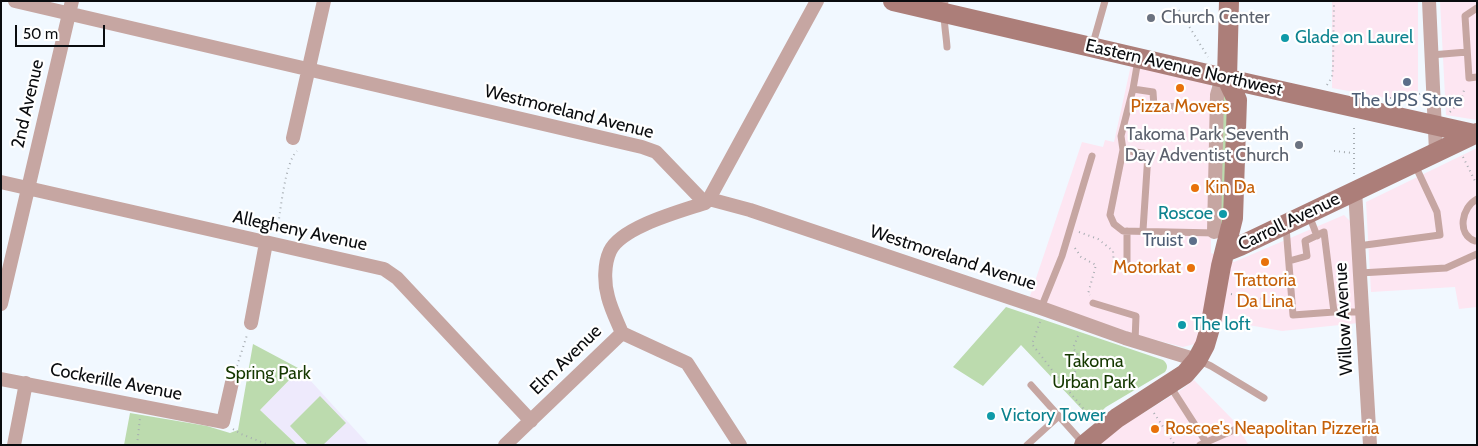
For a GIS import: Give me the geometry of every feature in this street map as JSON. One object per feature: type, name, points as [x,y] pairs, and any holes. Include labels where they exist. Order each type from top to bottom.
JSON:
[{"type":"street","name":"Westmoreland Avenue","points":[[15,1],[71,7],[308,69],[642,146],[656,152],[707,201],[750,210],[1042,313],[1197,360]]},
{"type":"street","points":[[293,138],[324,1]]},
{"type":"street","name":"Eastern Avenue Northwest","points":[[893,1],[944,7],[1092,47],[1227,79],[1442,120],[1476,134]]},
{"type":"street","points":[[1223,240],[1233,218],[1238,100],[1227,79],[1229,1]]},
{"type":"street","points":[[1429,1],[1431,55],[1442,120],[1436,152]]},
{"type":"street","points":[[707,201],[815,2]]},
{"type":"street","name":"2nd Avenue","points":[[1,304],[71,7]]},
{"type":"street","name":"Carroll Avenue","points":[[1084,445],[1117,418],[1185,374],[1197,360],[1205,345],[1210,328],[1223,240],[1240,246],[1309,213],[1354,183],[1414,162],[1476,134]]},
{"type":"street","name":"Allegheny Avenue","points":[[1,182],[384,269],[397,278],[531,421]]},
{"type":"street","name":"Willow Avenue","points":[[1354,183],[1370,445]]},
{"type":"street","name":"Elm Avenue","points":[[505,445],[622,333],[607,296],[605,267],[610,250],[624,236],[649,222],[707,201]]},
{"type":"street","points":[[251,323],[270,244]]},
{"type":"street","points":[[622,333],[687,363],[740,445]]},
{"type":"street","points":[[223,422],[233,378]]},
{"type":"street","name":"Cockerille Avenue","points":[[1,379],[223,422]]},
{"type":"street","points":[[14,445],[26,384]]},
{"type":"lane","points":[[1092,47],[1105,1]]},
{"type":"lane","points":[[944,7],[947,47]]},
{"type":"lane","points":[[1473,78],[1467,52],[1465,16],[1477,8]]},
{"type":"lane","points":[[1431,55],[1467,52]]},
{"type":"lane","points":[[1138,58],[1133,89],[1121,136],[1123,150],[1110,215],[1114,224],[1123,231],[1143,230],[1223,240]]},
{"type":"lane","points":[[1133,89],[1153,92],[1154,108],[1189,106]]},
{"type":"lane","points":[[1123,150],[1148,154],[1143,230]]},
{"type":"lane","points":[[1042,313],[1062,256],[1092,156]]},
{"type":"lane","points":[[1358,246],[1440,235],[1436,212],[1414,162]]},
{"type":"lane","points":[[1475,241],[1466,234],[1463,215],[1466,208],[1477,199]]},
{"type":"lane","points":[[1309,213],[1317,236]]},
{"type":"lane","points":[[1285,224],[1293,315],[1362,312]]},
{"type":"lane","points":[[1127,231],[1127,266]]},
{"type":"lane","points":[[1289,261],[1307,256],[1305,241],[1324,232],[1334,312]]},
{"type":"lane","points":[[1360,273],[1446,268],[1477,254]]},
{"type":"lane","points":[[1093,304],[1136,316],[1135,341]]},
{"type":"lane","points":[[1197,360],[1211,366],[1264,398]]},
{"type":"lane","points":[[1031,385],[1084,445]]},
{"type":"lane","points":[[1169,386],[1203,444],[1236,429]]},
{"type":"lane","points":[[1027,445],[1059,416]]},
{"type":"path","points":[[1327,85],[1332,76],[1333,66],[1334,1]]},
{"type":"path","points":[[1179,10],[1210,61]]},
{"type":"path","points":[[1442,120],[1461,100],[1461,94],[1473,78]]},
{"type":"path","points":[[1393,98],[1415,97],[1422,92]]},
{"type":"path","points":[[1354,119],[1354,183]]},
{"type":"path","points":[[1334,151],[1353,153]]},
{"type":"path","points":[[270,244],[287,172],[293,155],[297,152]]},
{"type":"path","points":[[1462,155],[1477,183]]},
{"type":"path","points":[[1070,228],[1107,245],[1113,251],[1114,266]]},
{"type":"path","points":[[1081,257],[1096,265],[1088,294]]},
{"type":"path","points":[[1216,292],[1292,303]]},
{"type":"path","points":[[1042,313],[1032,344],[1093,420]]},
{"type":"path","points":[[233,378],[251,323]]},
{"type":"path","points":[[1062,383],[1075,372],[1081,359],[1073,348],[1079,332]]},
{"type":"path","points":[[137,445],[142,406]]},
{"type":"path","points":[[1154,412],[1175,445]]},
{"type":"path","points":[[1079,417],[1087,413]]},
{"type":"path","points":[[223,422],[241,434],[269,445]]},
{"type":"shaded area","points":[[1332,1],[1418,1],[1418,104],[1332,88]]},
{"type":"shaded area","points":[[1440,1],[1477,1],[1477,120],[1446,115]]},
{"type":"shaded area","points":[[1131,65],[1211,81],[1211,253],[1234,262],[1344,215],[1350,221],[1353,235],[1359,323],[1282,331],[1226,321],[1201,330],[1195,344],[1183,347],[1144,337],[1029,299],[1082,142],[1103,147],[1105,140],[1114,142]]},
{"type":"shaded area","points":[[1477,148],[1477,307],[1459,309],[1455,287],[1371,292],[1366,202]]},
{"type":"shaded area","points":[[300,369],[369,445],[297,445],[260,410]]},
{"type":"shaded area","points":[[1194,380],[1234,421],[1248,444],[1098,445],[1114,431]]},
{"type":"green space","points":[[1229,91],[1226,224],[1221,226],[1219,98]]},
{"type":"green space","name":"Takoma Urban Park","points":[[1006,307],[1163,360],[1167,364],[1167,369],[1106,407],[1092,420],[1021,345],[983,386],[953,367]]},
{"type":"green space","name":"Spring Park","points":[[253,344],[300,369],[260,410],[297,445],[124,445],[130,413],[207,426],[230,433],[238,430]]},
{"type":"green space","points":[[320,396],[346,423],[323,445],[308,445],[290,426]]},
{"type":"place","name":"Church Center","points":[[1151,18]]},
{"type":"place","name":"Glade on Laurel","points":[[1285,38]]},
{"type":"place","name":"The UPS Store","points":[[1407,82]]},
{"type":"place","name":"Pizza Movers","points":[[1180,88]]},
{"type":"place","name":"Takoma Park Seventh Day Adventist Church","points":[[1299,145]]},
{"type":"place","name":"Kin Da","points":[[1195,188]]},
{"type":"place","name":"Roscoe","points":[[1223,214]]},
{"type":"place","name":"Truist","points":[[1193,241]]},
{"type":"place","name":"Trattoria Da Lina","points":[[1265,262]]},
{"type":"place","name":"Motorkat","points":[[1191,268]]},
{"type":"place","name":"The loft","points":[[1182,325]]},
{"type":"place","name":"Victory Tower","points":[[991,416]]},
{"type":"place","name":"Roscoe's Neapolitan Pizzeria","points":[[1155,429]]}]
